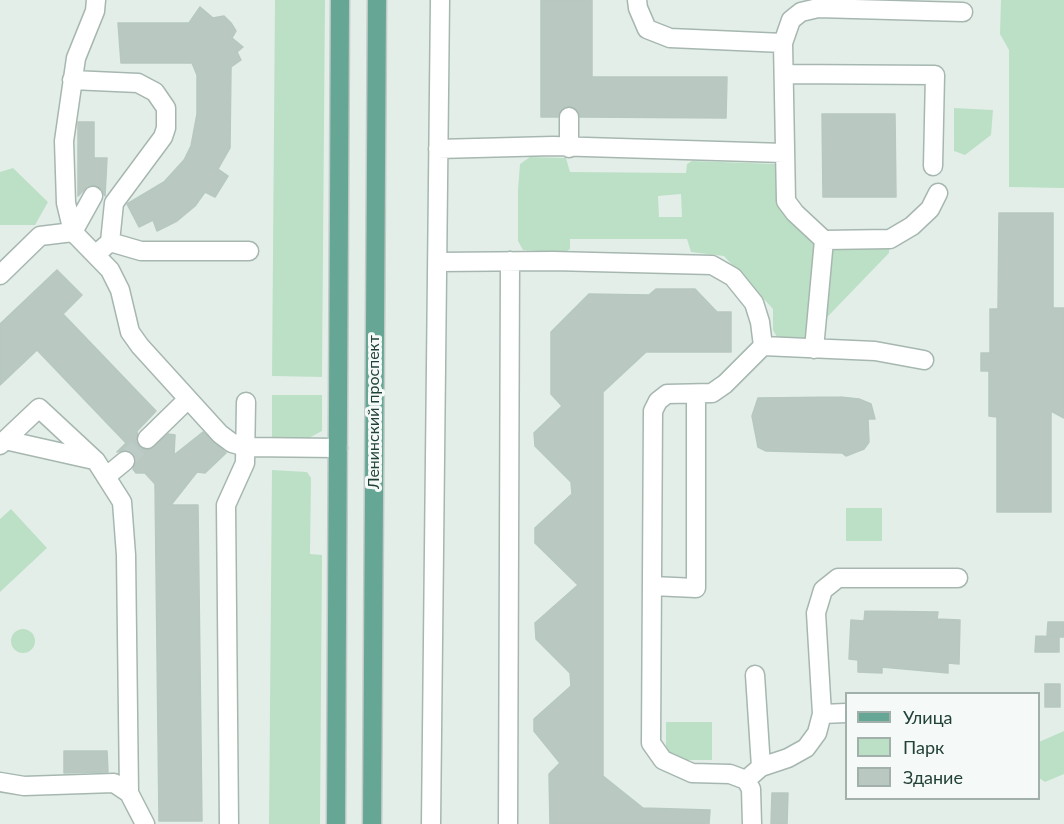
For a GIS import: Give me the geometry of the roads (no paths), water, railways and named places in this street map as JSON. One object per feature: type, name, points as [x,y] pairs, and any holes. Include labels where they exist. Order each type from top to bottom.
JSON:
[{"type":"main road","points":[[336,824],[340,0]]},
{"type":"main road","name":"Ленинский проспект","points":[[372,824],[377,0]]},
{"type":"street","points":[[74,232],[66,203],[64,141],[76,58],[95,11],[96,0]]},
{"type":"street","points":[[431,824],[440,0]]},
{"type":"street","points":[[638,0],[638,8],[647,29],[670,38],[783,43]]},
{"type":"street","points":[[938,194],[930,209],[912,226],[890,239],[824,240],[786,201],[783,43],[791,20],[801,12],[833,4],[963,12]]},
{"type":"street","points":[[785,74],[935,75],[933,166]]},
{"type":"street","points":[[72,80],[138,83],[155,92],[166,108],[166,128],[163,137],[114,203],[104,248],[110,270],[120,290],[130,332],[187,400],[232,443],[246,447],[338,448]]},
{"type":"street","points":[[569,117],[569,148]]},
{"type":"street","points":[[438,148],[569,148],[784,153]]},
{"type":"street","points":[[74,232],[93,196]]},
{"type":"street","points":[[0,275],[40,236],[74,232],[104,248],[141,251],[249,251]]},
{"type":"street","points":[[814,348],[824,240]]},
{"type":"street","points":[[508,824],[510,261]]},
{"type":"street","points":[[437,262],[712,265],[732,277],[754,303],[760,322],[763,346]]},
{"type":"street","points":[[752,824],[751,789],[746,780],[730,774],[692,773],[663,760],[651,743],[653,411],[658,401],[667,394],[712,393],[725,384],[763,346],[875,351],[924,360]]},
{"type":"street","points":[[652,586],[696,588],[696,394]]},
{"type":"street","points":[[147,439],[187,400]]},
{"type":"street","points":[[229,818],[226,505],[245,463],[246,402]]},
{"type":"street","points":[[3,443],[39,408],[96,461],[108,476],[122,502],[126,555],[129,793],[145,824]]},
{"type":"street","points":[[3,443],[96,461]]},
{"type":"street","points":[[108,476],[125,461]]},
{"type":"street","points":[[746,780],[761,766],[789,758],[806,748],[817,733],[822,714],[816,613],[823,590],[838,578],[958,578]]},
{"type":"street","points":[[755,675],[761,766]]},
{"type":"street","points":[[822,714],[845,713]]},
{"type":"street","points":[[0,782],[24,786],[114,783],[129,793]]},
{"type":"tunnel","points":[[125,461],[147,439]]}]
